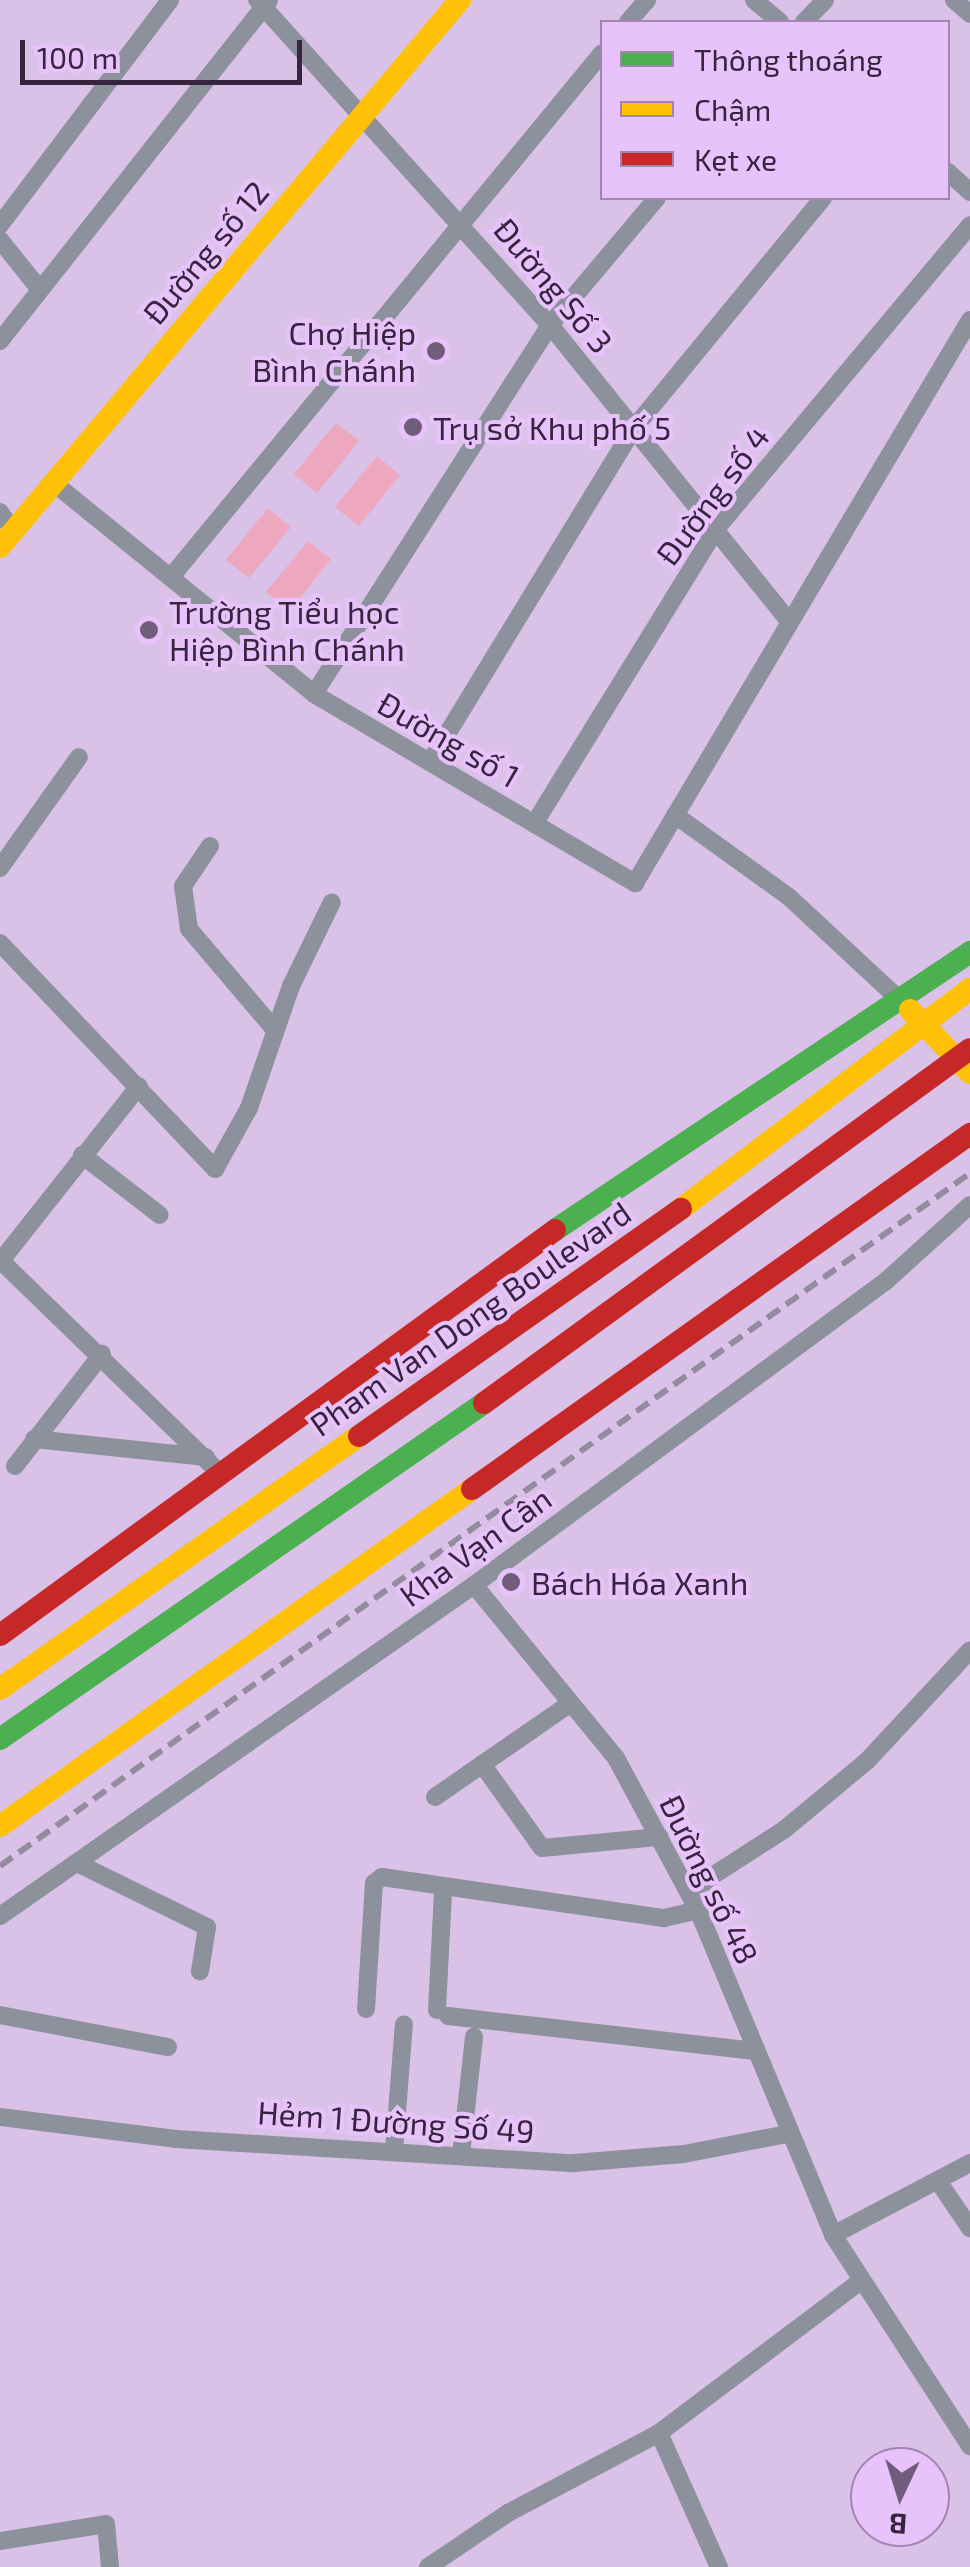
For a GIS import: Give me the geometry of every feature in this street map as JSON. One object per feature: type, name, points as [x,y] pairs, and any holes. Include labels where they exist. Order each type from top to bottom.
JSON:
[{"type":"main road","name":"Đường số 12","points":[[4,530],[55,484],[460,0]]},
{"type":"main road","name":"Pham Van Dong Boulevard","points":[[0,1636],[213,1465],[582,1210],[903,1003],[970,952]]},
{"type":"main road","name":"Pham Van Dong Boulevard","points":[[0,1689],[772,1144],[970,989]]},
{"type":"main road","points":[[0,1740],[571,1343],[966,1061],[903,1003]]},
{"type":"main road","points":[[0,1826],[970,1134]]},
{"type":"street","points":[[0,225],[170,0]]},
{"type":"street","points":[[630,20],[647,0]]},
{"type":"street","points":[[754,0],[778,20]]},
{"type":"street","points":[[806,20],[826,0]]},
{"type":"street","points":[[954,0],[970,14]]},
{"type":"street","points":[[0,341],[37,286],[263,2]]},
{"type":"street","name":"Đường Số 3","points":[[263,2],[550,325],[790,622]]},
{"type":"street","points":[[171,577],[600,55]]},
{"type":"street","points":[[950,174],[970,192]]},
{"type":"street","points":[[314,694],[550,325],[655,200]]},
{"type":"street","points":[[430,762],[634,428],[821,200]]},
{"type":"street","name":"Đường số 4","points":[[534,824],[716,530],[970,224]]},
{"type":"street","points":[[0,240],[37,286]]},
{"type":"street","points":[[903,1003],[789,897],[675,815],[970,320]]},
{"type":"street","name":"Đường số 1","points":[[55,484],[314,694],[634,883],[675,815]]},
{"type":"street","points":[[0,868],[79,756]]},
{"type":"street","points":[[210,846],[183,886],[188,929],[275,1030]]},
{"type":"street","points":[[0,942],[215,1169],[250,1108],[275,1030],[332,902]]},
{"type":"street","points":[[139,1086],[1,1261],[102,1354],[213,1465]]},
{"type":"street","points":[[82,1155],[160,1215]]},
{"type":"street","name":"Kha Vạn Cân","points":[[0,1916],[474,1584],[886,1281],[970,1204]]},
{"type":"street","points":[[15,1466],[102,1354]]},
{"type":"street","points":[[34,1439],[213,1465]]},
{"type":"street","name":"Đường số 48","points":[[474,1584],[616,1758],[695,1905],[786,2134],[858,2284],[970,2446]]},
{"type":"street","points":[[366,2009],[374,1883],[397,1879],[443,1890],[586,1902],[664,1918],[695,1905],[706,1880],[785,1830],[867,1761],[970,1650]]},
{"type":"street","points":[[435,1796],[571,1703]]},
{"type":"street","points":[[482,1764],[542,1848],[659,1836]]},
{"type":"street","points":[[77,1863],[207,1927],[200,1970]]},
{"type":"street","points":[[443,1890],[442,2013],[755,2051]]},
{"type":"street","points":[[0,2015],[168,2047]]},
{"type":"street","points":[[394,2150],[404,2024]]},
{"type":"street","points":[[462,2154],[474,2036]]},
{"type":"street","name":"Hẻm 1 Đường Số 49","points":[[0,2117],[176,2139],[574,2163],[684,2154],[786,2134]]},
{"type":"street","points":[[833,2235],[970,2163]]},
{"type":"street","points":[[938,2181],[970,2228]]},
{"type":"street","points":[[428,2567],[508,2513],[658,2433],[858,2284]]},
{"type":"street","points":[[658,2433],[720,2567]]},
{"type":"street","points":[[0,2541],[106,2524],[110,2567]]},
{"type":"shaded area","points":[[336,423],[359,441],[317,493],[294,474]]},
{"type":"shaded area","points":[[377,456],[400,475],[359,526],[335,507]]},
{"type":"shaded area","points":[[268,508],[291,527],[249,578],[226,560]]},
{"type":"shaded area","points":[[308,541],[331,559],[290,611],[266,592]]},
{"type":"railway","points":[[0,1866],[970,1173]]},
{"type":"traffic: fast","points":[[555,1230],[970,952]]},
{"type":"traffic: fast","points":[[0,1739],[484,1403]]},
{"type":"traffic: slow","points":[[0,547],[460,0]]},
{"type":"traffic: slow","points":[[681,1209],[970,989]]},
{"type":"traffic: slow","points":[[910,1010],[970,1073]]},
{"type":"traffic: slow","points":[[0,1689],[359,1436]]},
{"type":"traffic: slow","points":[[0,1826],[472,1489]]},
{"type":"traffic: jam","points":[[484,1403],[970,1049]]},
{"type":"traffic: jam","points":[[472,1489],[970,1134]]},
{"type":"traffic: jam","points":[[359,1436],[681,1209]]},
{"type":"traffic: jam","points":[[0,1635],[555,1230]]},
{"type":"place","name":"Chợ Hiệp Bình Chánh","points":[[436,351]]},
{"type":"place","name":"Trụ sở Khu phố 5","points":[[413,427]]},
{"type":"place","name":"Trường Tiểu học Hiệp Bình Chánh","points":[[149,630]]},
{"type":"place","name":"Bách Hóa Xanh","points":[[511,1582]]}]
